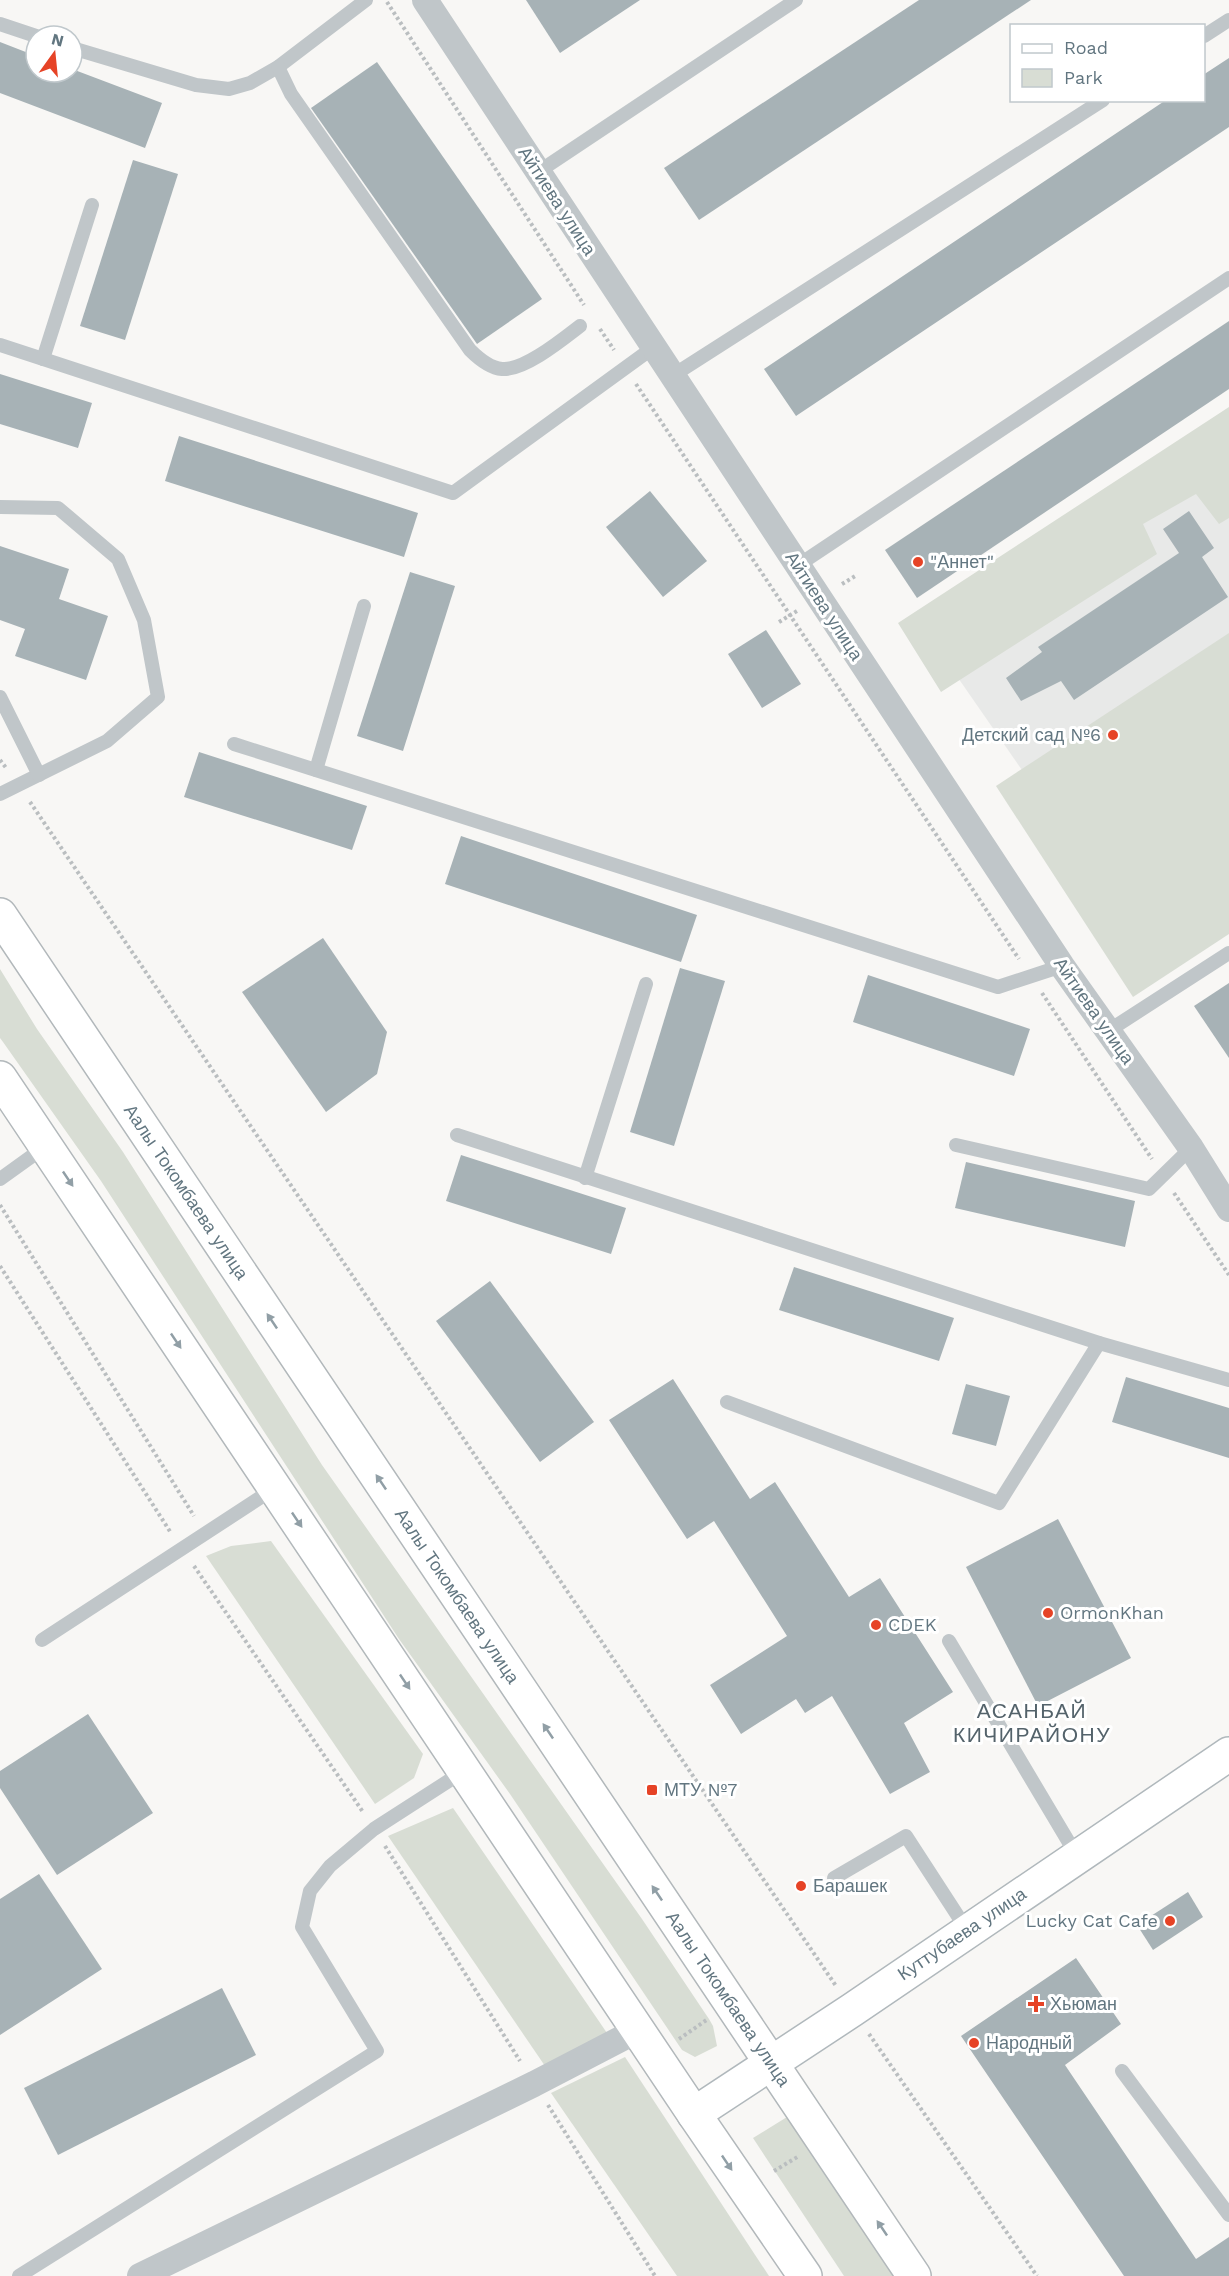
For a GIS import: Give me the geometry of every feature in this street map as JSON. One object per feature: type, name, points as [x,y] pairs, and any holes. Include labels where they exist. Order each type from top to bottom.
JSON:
[{"type":"main road","name":"Аалы Токомбаева улица","points":[[0,915],[915,2276]]},
{"type":"main road","points":[[0,1078],[805,2276]]},
{"type":"main road","name":"Куттубаева улица","points":[[694,2114],[772,2064],[1229,1754]]},
{"type":"street","name":"Айтиева улица","points":[[425,0],[1062,966],[1225,1194]]},
{"type":"street","points":[[140,2276],[534,2084],[638,2030]]},
{"type":"lane","points":[[84,52],[196,85],[229,89],[250,83],[278,67],[366,0]]},
{"type":"lane","points":[[538,172],[796,0]]},
{"type":"lane","points":[[1205,35],[1229,20]]},
{"type":"lane","points":[[0,24],[24,32]]},
{"type":"lane","points":[[278,67],[291,94],[470,350],[482,360],[503,369],[518,366],[545,353],[580,326]]},
{"type":"lane","points":[[672,376],[1100,102]]},
{"type":"lane","points":[[43,359],[92,205]]},
{"type":"lane","points":[[797,566],[1229,278]]},
{"type":"lane","points":[[0,345],[453,493],[654,347]]},
{"type":"lane","points":[[0,507],[58,508],[118,559],[144,620],[158,697],[108,741],[0,794]]},
{"type":"lane","points":[[315,770],[364,606]]},
{"type":"lane","points":[[0,697],[39,775]]},
{"type":"lane","points":[[234,744],[998,987],[1062,966]]},
{"type":"lane","points":[[1108,1031],[1229,953]]},
{"type":"lane","points":[[585,1178],[646,984]]},
{"type":"lane","points":[[458,1135],[1099,1343],[1229,1380]]},
{"type":"lane","points":[[956,1145],[1149,1189],[1191,1148]]},
{"type":"lane","points":[[0,1179],[46,1146]]},
{"type":"lane","points":[[727,1402],[999,1503],[1099,1343]]},
{"type":"lane","points":[[42,1640],[274,1488]]},
{"type":"lane","points":[[949,1641],[1077,1856]]},
{"type":"lane","points":[[19,2276],[377,2051],[302,1927],[310,1891],[330,1866],[374,1829],[464,1771]]},
{"type":"lane","points":[[834,1878],[906,1836],[967,1930]]},
{"type":"lane","points":[[1122,2071],[1229,2215]]},
{"type":"path","points":[[385,0],[587,309]]},
{"type":"path","points":[[600,328],[1229,1275]]},
{"type":"path","points":[[0,760],[840,1993]]},
{"type":"path","points":[[0,1205],[204,1532]]},
{"type":"path","points":[[0,1266],[181,1548],[374,1829],[654,2276]]},
{"type":"path","points":[[676,2041],[709,2019]]},
{"type":"path","points":[[869,2034],[1037,2276]]},
{"type":"path","points":[[774,2171],[800,2155]]},
{"type":"shaded area","name":"Детский сад №6","points":[[1229,443],[1229,833],[1119,910],[929,636]]},
{"type":"green space","points":[[1229,407],[1229,518],[1219,524],[1196,494],[1143,524],[1157,554],[941,692],[898,623]]},
{"type":"green space","points":[[1229,633],[1229,934],[1133,997],[996,786]]},
{"type":"green space","points":[[0,969],[37,1029],[123,1152],[322,1465],[642,1919],[709,2019],[713,2026],[717,2046],[695,2057],[682,2050],[510,1794],[399,1639],[101,1181],[0,1038]]},
{"type":"green space","points":[[271,1541],[423,1754],[414,1778],[375,1804],[206,1556],[231,1546]]},
{"type":"green space","points":[[453,1808],[607,2033],[545,2066],[388,1836]]},
{"type":"green space","points":[[625,2057],[769,2276],[677,2276],[551,2093]]},
{"type":"green space","points":[[787,2117],[893,2276],[844,2276],[753,2138]]},
{"type":"building","points":[[526,0],[640,0],[560,53]]},
{"type":"building","points":[[919,0],[1031,0],[699,220],[664,168]]},
{"type":"building","points":[[0,42],[24,51],[24,84],[84,84],[84,74],[162,103],[145,148],[0,93]]},
{"type":"building","points":[[1229,58],[1229,127],[796,416],[764,369],[1163,102],[1205,102],[1205,74]]},
{"type":"building","points":[[377,62],[542,299],[477,344],[311,108]]},
{"type":"building","points":[[133,160],[178,174],[125,340],[80,326]]},
{"type":"building","points":[[1229,321],[1229,389],[917,598],[885,550]]},
{"type":"building","points":[[0,374],[92,403],[78,448],[0,424]]},
{"type":"building","points":[[179,436],[418,513],[404,557],[165,481]]},
{"type":"building","points":[[650,491],[707,561],[663,597],[606,527]]},
{"type":"building","points":[[1189,511],[1214,548],[1202,557],[1228,597],[1074,700],[1061,681],[1021,701],[1006,678],[1042,652],[1038,647],[1179,553],[1163,529]]},
{"type":"building","points":[[0,546],[69,569],[59,599],[108,616],[86,680],[15,656],[25,629],[0,620]]},
{"type":"building","points":[[410,572],[455,586],[403,751],[357,736]]},
{"type":"building","points":[[766,630],[801,684],[762,708],[728,654]]},
{"type":"building","points":[[199,752],[367,806],[352,850],[184,797]]},
{"type":"building","points":[[461,836],[697,915],[681,962],[445,884]]},
{"type":"building","points":[[323,938],[387,1032],[377,1074],[326,1112],[242,992]]},
{"type":"building","points":[[680,968],[725,981],[674,1146],[630,1132]]},
{"type":"building","points":[[868,975],[1030,1029],[1014,1076],[853,1022]]},
{"type":"building","points":[[1229,983],[1229,1058],[1194,1006]]},
{"type":"building","points":[[461,1155],[626,1208],[611,1254],[446,1201]]},
{"type":"building","points":[[966,1162],[1135,1201],[1125,1247],[955,1208]]},
{"type":"building","points":[[794,1267],[954,1318],[939,1361],[779,1310]]},
{"type":"building","points":[[490,1281],[594,1422],[540,1462],[436,1321]]},
{"type":"building","points":[[1126,1377],[1229,1408],[1229,1458],[1112,1422]]},
{"type":"building","points":[[673,1379],[750,1499],[775,1482],[849,1597],[880,1578],[953,1692],[904,1723],[930,1772],[890,1794],[832,1696],[805,1713],[796,1699],[741,1734],[710,1685],[787,1636],[714,1521],[687,1539],[609,1420]]},
{"type":"building","points":[[966,1384],[1010,1396],[996,1446],[952,1434]]},
{"type":"building","name":"OrmonKhan","points":[[1058,1519],[1131,1658],[1038,1706],[966,1567]]},
{"type":"building","points":[[88,1714],[153,1813],[57,1875],[0,1788],[0,1771]]},
{"type":"building","points":[[39,1874],[102,1969],[0,2035],[0,1899]]},
{"type":"building","name":"Lucky Cat Cafe","points":[[1188,1892],[1203,1917],[1153,1950],[1137,1925]]},
{"type":"building","points":[[1076,1958],[1121,2024],[1065,2065],[1196,2259],[1229,2237],[1229,2276],[1124,2276],[961,2036]]},
{"type":"building","points":[[222,1988],[256,2055],[58,2155],[24,2088]]},
{"type":"place","name":"\"Аннет\"","points":[[918,562]]},
{"type":"place","name":"Детский сад №6","points":[[1113,735]]},
{"type":"place","name":"OrmonKhan","points":[[1048,1613]]},
{"type":"place","name":"CDEK","points":[[876,1625]]},
{"type":"place","name":"МТУ №7","points":[[652,1790]]},
{"type":"place","name":"Барашек","points":[[801,1886]]},
{"type":"place","name":"Lucky Cat Cafe","points":[[1170,1921]]},
{"type":"place","name":"Хьюман","points":[[1036,2004]]},
{"type":"place","name":"Народный","points":[[974,2043]]},
{"type":"district","name":"АСАНБАЙ КИЧИРАЙОНУ","points":[[1032,1723]]}]
